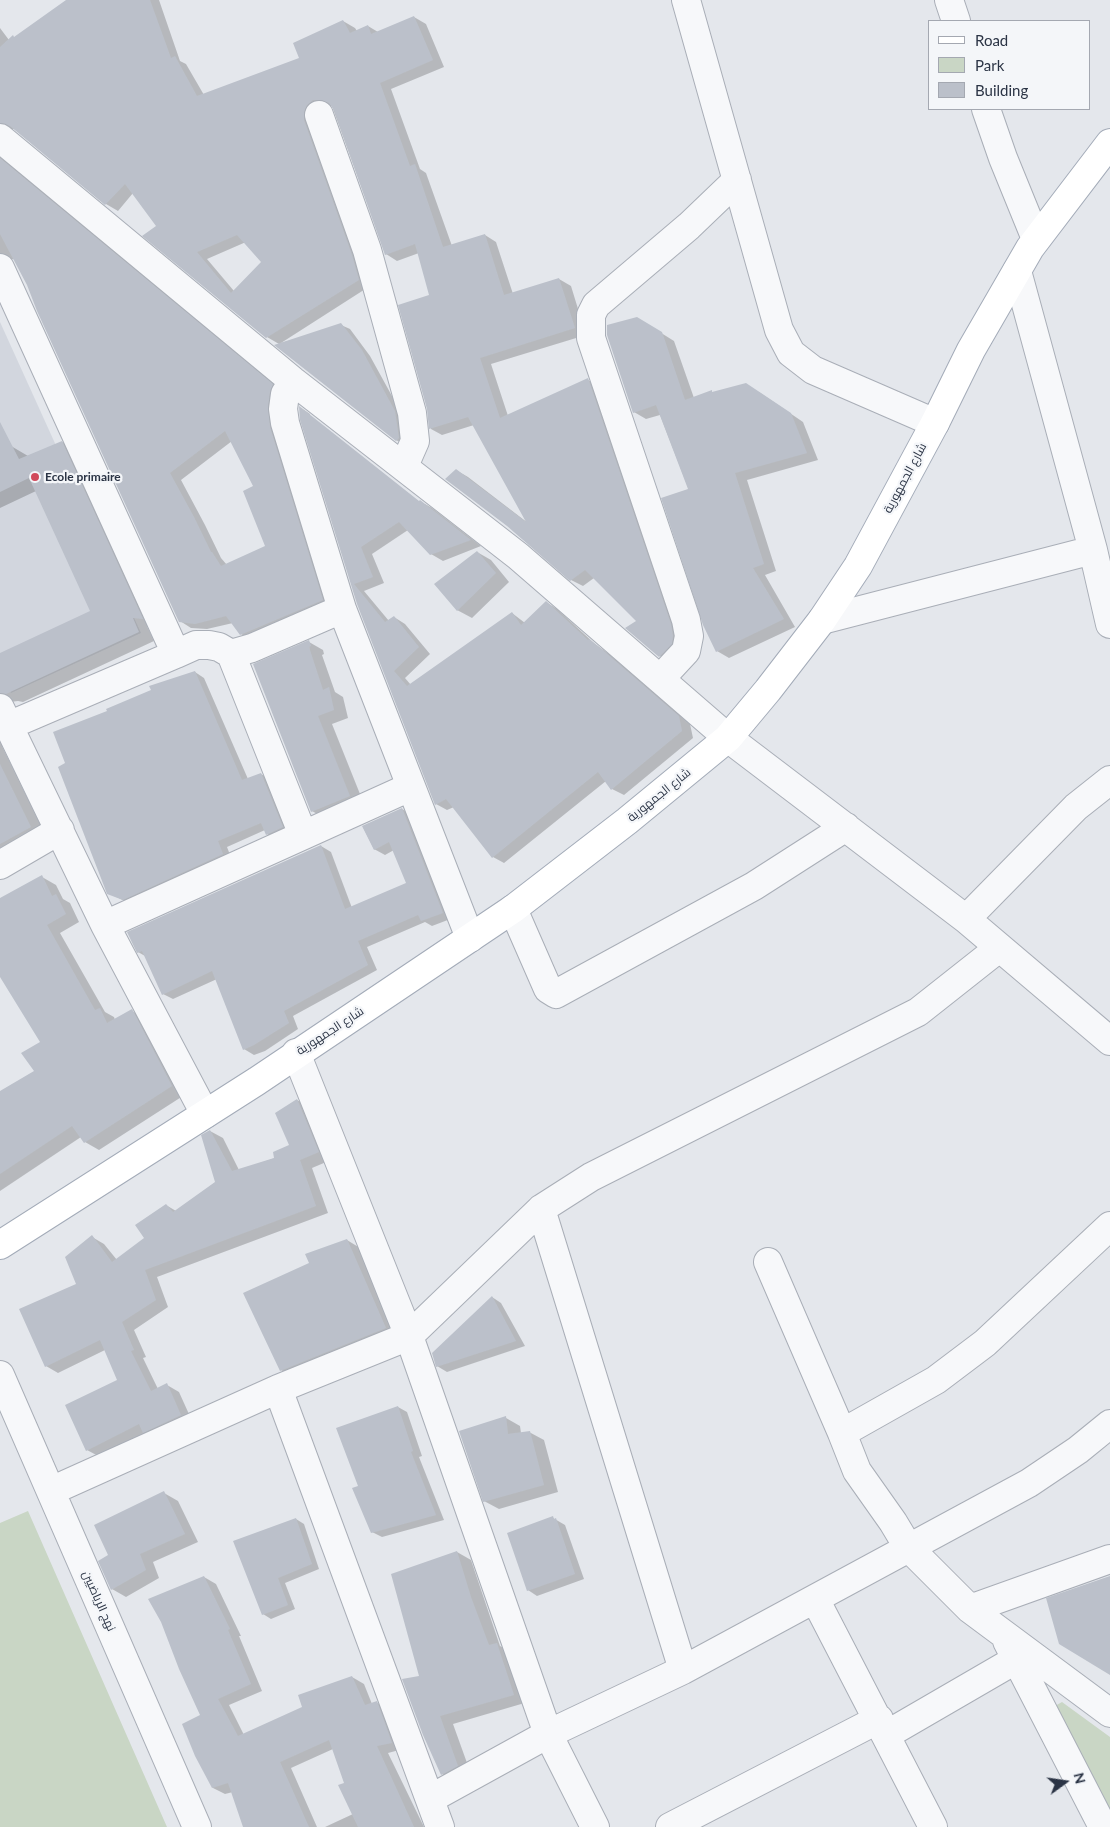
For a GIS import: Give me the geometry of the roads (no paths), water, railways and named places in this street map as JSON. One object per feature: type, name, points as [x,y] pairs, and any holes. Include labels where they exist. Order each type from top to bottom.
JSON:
[{"type":"main road","name":"شارع الجمهورية","points":[[0,1245],[205,1114],[470,938],[513,908],[634,816],[728,738],[822,620],[858,566],[935,423],[971,350],[1036,239],[1110,144]]},
{"type":"street","points":[[686,0],[779,330],[791,353],[812,370],[935,423]]},
{"type":"street","points":[[949,0],[956,20]]},
{"type":"street","points":[[986,110],[1036,239]]},
{"type":"street","points":[[319,115],[367,250],[412,413],[415,441],[404,466]]},
{"type":"street","points":[[0,138],[293,381],[518,556],[728,738],[966,919],[1110,1041]]},
{"type":"street","points":[[660,679],[686,651],[689,636],[683,611],[591,338],[591,315],[596,305],[689,226],[736,180]]},
{"type":"street","points":[[0,268],[176,654]]},
{"type":"street","points":[[1017,271],[1093,550],[1110,624]]},
{"type":"street","points":[[293,381],[285,394],[283,409],[285,423],[342,609],[470,938]]},
{"type":"street","points":[[822,620],[1093,550]]},
{"type":"street","points":[[232,654],[252,648],[342,609]]},
{"type":"street","points":[[205,1114],[105,925],[4,717],[196,645],[219,647],[232,654],[303,835]]},
{"type":"street","points":[[966,919],[1076,807],[1110,780]]},
{"type":"street","points":[[105,925],[410,787]]},
{"type":"street","points":[[513,908],[548,989],[556,994],[754,886],[846,827]]},
{"type":"street","points":[[0,865],[60,830]]},
{"type":"street","points":[[51,1491],[278,1389],[409,1336],[541,1209],[591,1177],[918,1012],[999,948]]},
{"type":"street","points":[[296,1053],[409,1336],[548,1734],[595,1827]]},
{"type":"street","points":[[541,1209],[683,1670]]},
{"type":"street","points":[[842,1433],[936,1380],[985,1343],[1110,1226]]},
{"type":"street","points":[[768,1262],[857,1471],[894,1522],[908,1547],[970,1609],[1110,1713]]},
{"type":"street","name":"نهج الرياضيين","points":[[0,1375],[197,1827]]},
{"type":"street","points":[[278,1389],[440,1827]]},
{"type":"street","points":[[430,1799],[548,1734],[683,1670],[1029,1483],[1078,1450],[1110,1424]]},
{"type":"street","points":[[970,1609],[1110,1559]]},
{"type":"street","points":[[816,1599],[933,1827]]},
{"type":"street","points":[[1004,1635],[1103,1827]]},
{"type":"street","points":[[670,1827],[882,1727],[1016,1658]]},
{"type":"place","name":"Ecole primaire","points":[[35,477]]}]
